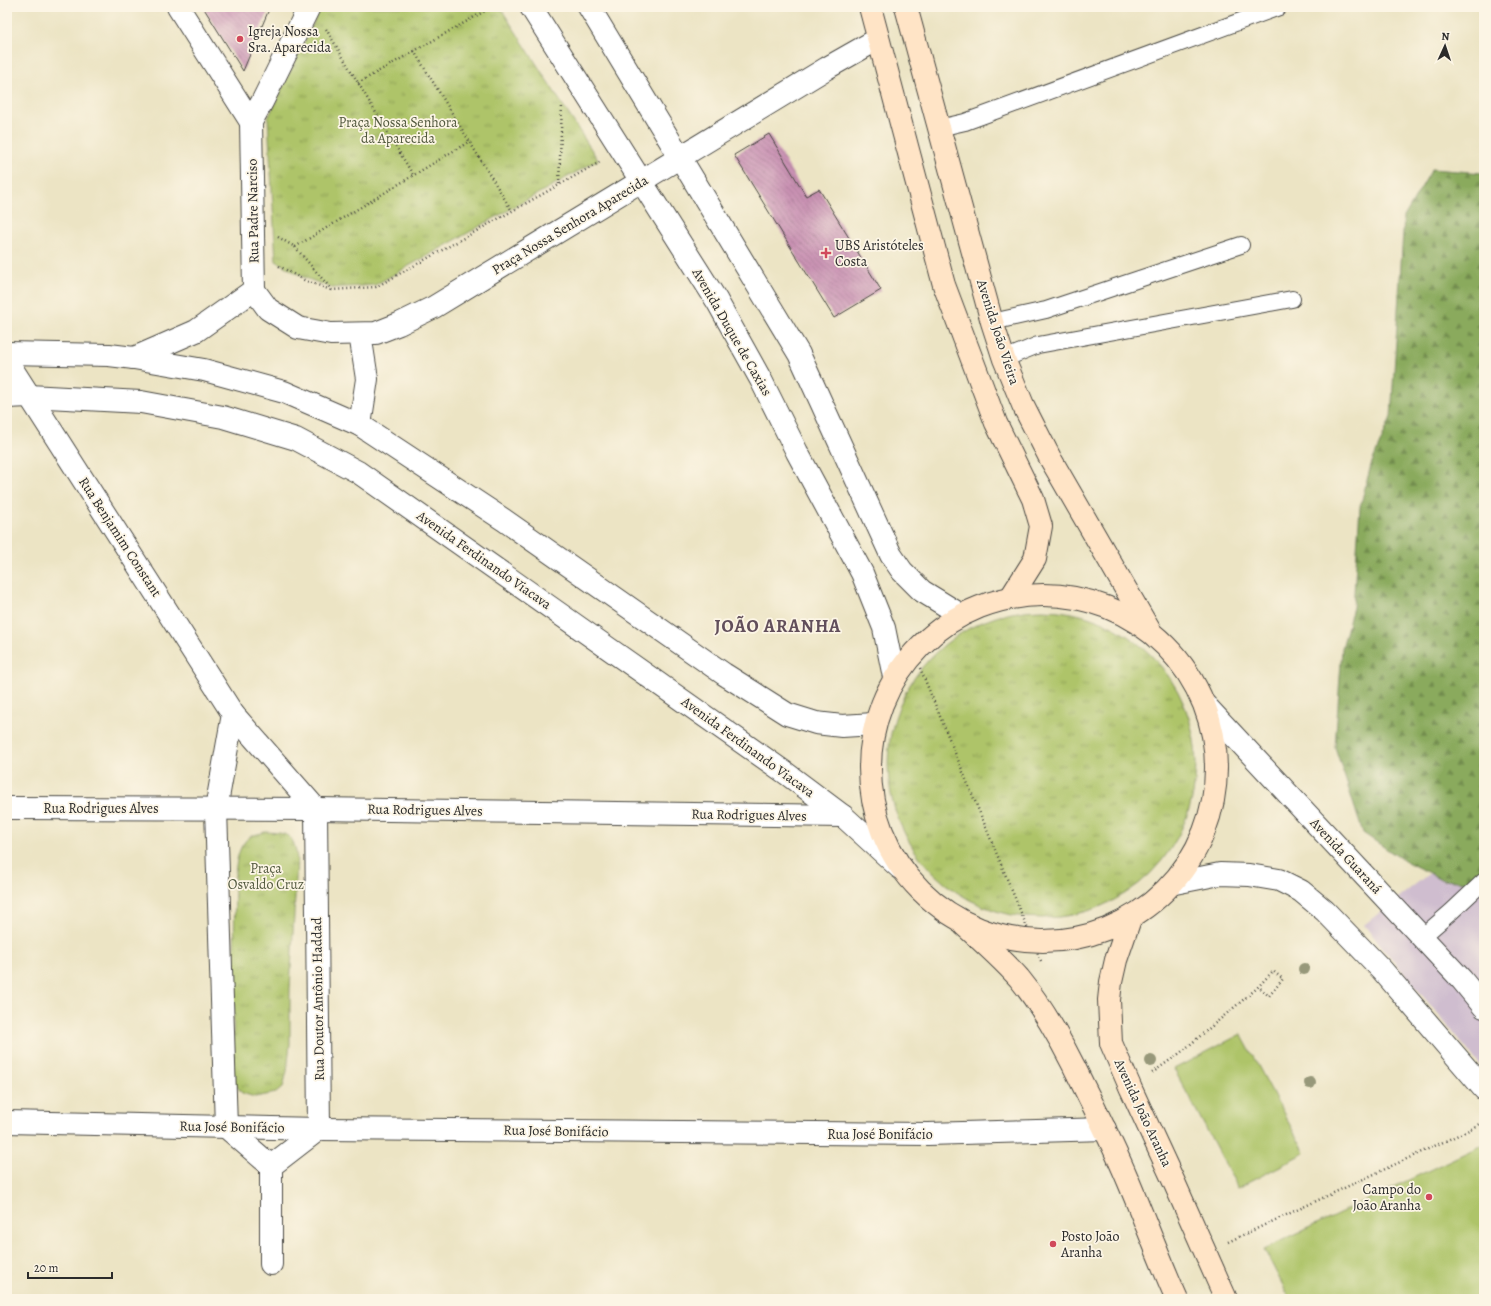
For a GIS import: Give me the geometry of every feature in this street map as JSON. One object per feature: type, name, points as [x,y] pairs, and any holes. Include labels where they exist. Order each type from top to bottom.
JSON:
[{"type":"main road","points":[[870,7],[944,285],[996,423],[1033,499],[1041,526],[1035,559],[1011,597]]},
{"type":"main road","name":"Avenida João Vieira","points":[[906,7],[992,322],[1004,359],[1023,405],[1050,458],[1151,632]]},
{"type":"main road","points":[[961,922],[1032,942],[1083,938],[1130,919],[1175,882],[1201,843],[1215,799],[1217,752],[1206,706],[1184,665],[1151,632],[1109,607],[1061,596],[1011,597],[961,615],[924,642],[894,677],[874,724],[871,799],[900,868],[926,898],[961,922],[1000,958],[1020,979],[1062,1041],[1105,1129],[1127,1179],[1156,1254],[1177,1299]]},
{"type":"main road","name":"Avenida João Aranha","points":[[1130,919],[1116,960],[1111,982],[1109,1000],[1111,1043],[1226,1299]]},
{"type":"street","points":[[178,7],[251,122]]},
{"type":"street","name":"Avenida Duque de Caxias","points":[[531,7],[717,301],[761,380],[797,452],[862,573],[884,628],[894,677]]},
{"type":"street","points":[[589,7],[799,354],[891,554],[902,571],[922,591],[961,615]]},
{"type":"street","name":"Rua Padre Narciso","points":[[254,290],[251,122],[316,15]]},
{"type":"street","name":"Praça Nossa Senhora Aparecida","points":[[254,290],[268,309],[298,328],[330,334],[360,334],[376,333],[399,324],[434,307],[827,68],[878,39]]},
{"type":"street","points":[[134,358],[196,331],[254,290]]},
{"type":"street","points":[[360,334],[367,379],[360,425]]},
{"type":"street","points":[[7,353],[108,355],[134,358],[204,370],[284,392],[360,425],[504,520],[724,674],[786,714],[823,724],[842,726],[874,724]]},
{"type":"street","name":"Rua Benjamim Constant","points":[[7,361],[233,714],[316,809]]},
{"type":"street","name":"Avenida Ferdinando Viacava","points":[[7,397],[29,396],[142,402],[223,417],[296,439],[358,472],[787,774],[843,816],[900,868]]},
{"type":"street","name":"Avenida Guaraná","points":[[1206,706],[1462,980],[1484,1007]]},
{"type":"street","points":[[233,714],[216,809],[226,1127],[271,1166],[270,1264]]},
{"type":"street","name":"Rua Rodrigues Alves","points":[[7,808],[316,809],[843,816]]},
{"type":"street","name":"Rua Doutor Antônio Haddad","points":[[316,809],[319,1129]]},
{"type":"street","points":[[1175,882],[1220,874],[1249,875],[1279,880],[1301,891],[1325,911],[1382,970],[1484,1089]]},
{"type":"street","points":[[1462,980],[1484,987]]},
{"type":"street","name":"Rua José Bonifácio","points":[[7,1122],[319,1129],[928,1134],[1105,1129]]},
{"type":"street","points":[[271,1166],[319,1129]]},
{"type":"lane","points":[[939,128],[965,122],[1278,7]]},
{"type":"lane","points":[[992,322],[1046,310],[1241,245]]},
{"type":"lane","points":[[1004,359],[1038,345],[1292,299]]},
{"type":"lane","points":[[1422,937],[1484,881]]},
{"type":"path","points":[[358,83],[492,7]]},
{"type":"path","points":[[316,15],[413,175]]},
{"type":"path","points":[[414,51],[512,211]]},
{"type":"path","points":[[559,185],[562,99],[566,105]]},
{"type":"path","points":[[295,247],[470,141]]},
{"type":"path","points":[[274,264],[304,280],[332,290],[376,288],[601,161]]},
{"type":"path","points":[[273,235],[295,247],[332,290]]},
{"type":"path","points":[[1131,1089],[1180,1053],[1258,987],[1273,971],[1283,979],[1269,996],[1258,987]]},
{"type":"path","points":[[1225,1243],[1484,1121]]},
{"type":"shaded area","points":[[1484,830],[1484,1070],[1364,925]]},
{"type":"green space","name":"Praça Nossa Senhora da Aparecida","points":[[321,7],[500,7],[598,160],[375,285],[332,288],[303,277],[276,261],[268,118]]},
{"type":"green space","points":[[1432,169],[1484,173],[1484,883],[1443,880],[1403,860],[1363,833],[1335,747],[1342,648],[1353,607],[1360,507],[1371,465],[1391,417],[1404,217]]},
{"type":"green space","points":[[1042,610],[1087,616],[1115,628],[1140,645],[1151,655],[1170,678],[1178,691],[1190,719],[1196,764],[1190,809],[1178,837],[1161,862],[1151,873],[1128,892],[1115,900],[1087,912],[1042,918],[997,912],[969,900],[944,883],[933,873],[914,850],[906,837],[894,809],[888,764],[894,719],[906,691],[923,666],[933,655],[956,636],[969,628],[997,616]]},
{"type":"green space","name":"Praça Osvaldo Cruz","points":[[265,832],[280,833],[289,836],[294,844],[297,859],[290,989],[290,1044],[287,1071],[283,1087],[276,1093],[255,1097],[242,1093],[235,1084],[233,1067],[235,872],[239,852],[246,840],[252,836]]},
{"type":"green space","points":[[1241,1034],[1305,1153],[1238,1188],[1174,1069]]},
{"type":"green space","name":"Campo do João Aranha","points":[[1484,1144],[1484,1299],[1290,1299],[1264,1249]]},
{"type":"building","name":"Igreja Nossa Sra. Aparecida","points":[[203,7],[270,7],[243,71]]},
{"type":"building","name":"UBS Aristóteles Costa","points":[[769,134],[806,196],[819,189],[881,290],[834,318],[734,155]]},
{"type":"place","name":"Igreja Nossa Sra. Aparecida","points":[[240,39]]},
{"type":"place","name":"UBS Aristóteles Costa","points":[[826,253]]},
{"type":"place","name":"Campo do João Aranha","points":[[1429,1197]]},
{"type":"place","name":"Posto João Aranha","points":[[1053,1244]]},
{"type":"district","name":"JOÃO ARANHA","points":[[778,626]]}]
